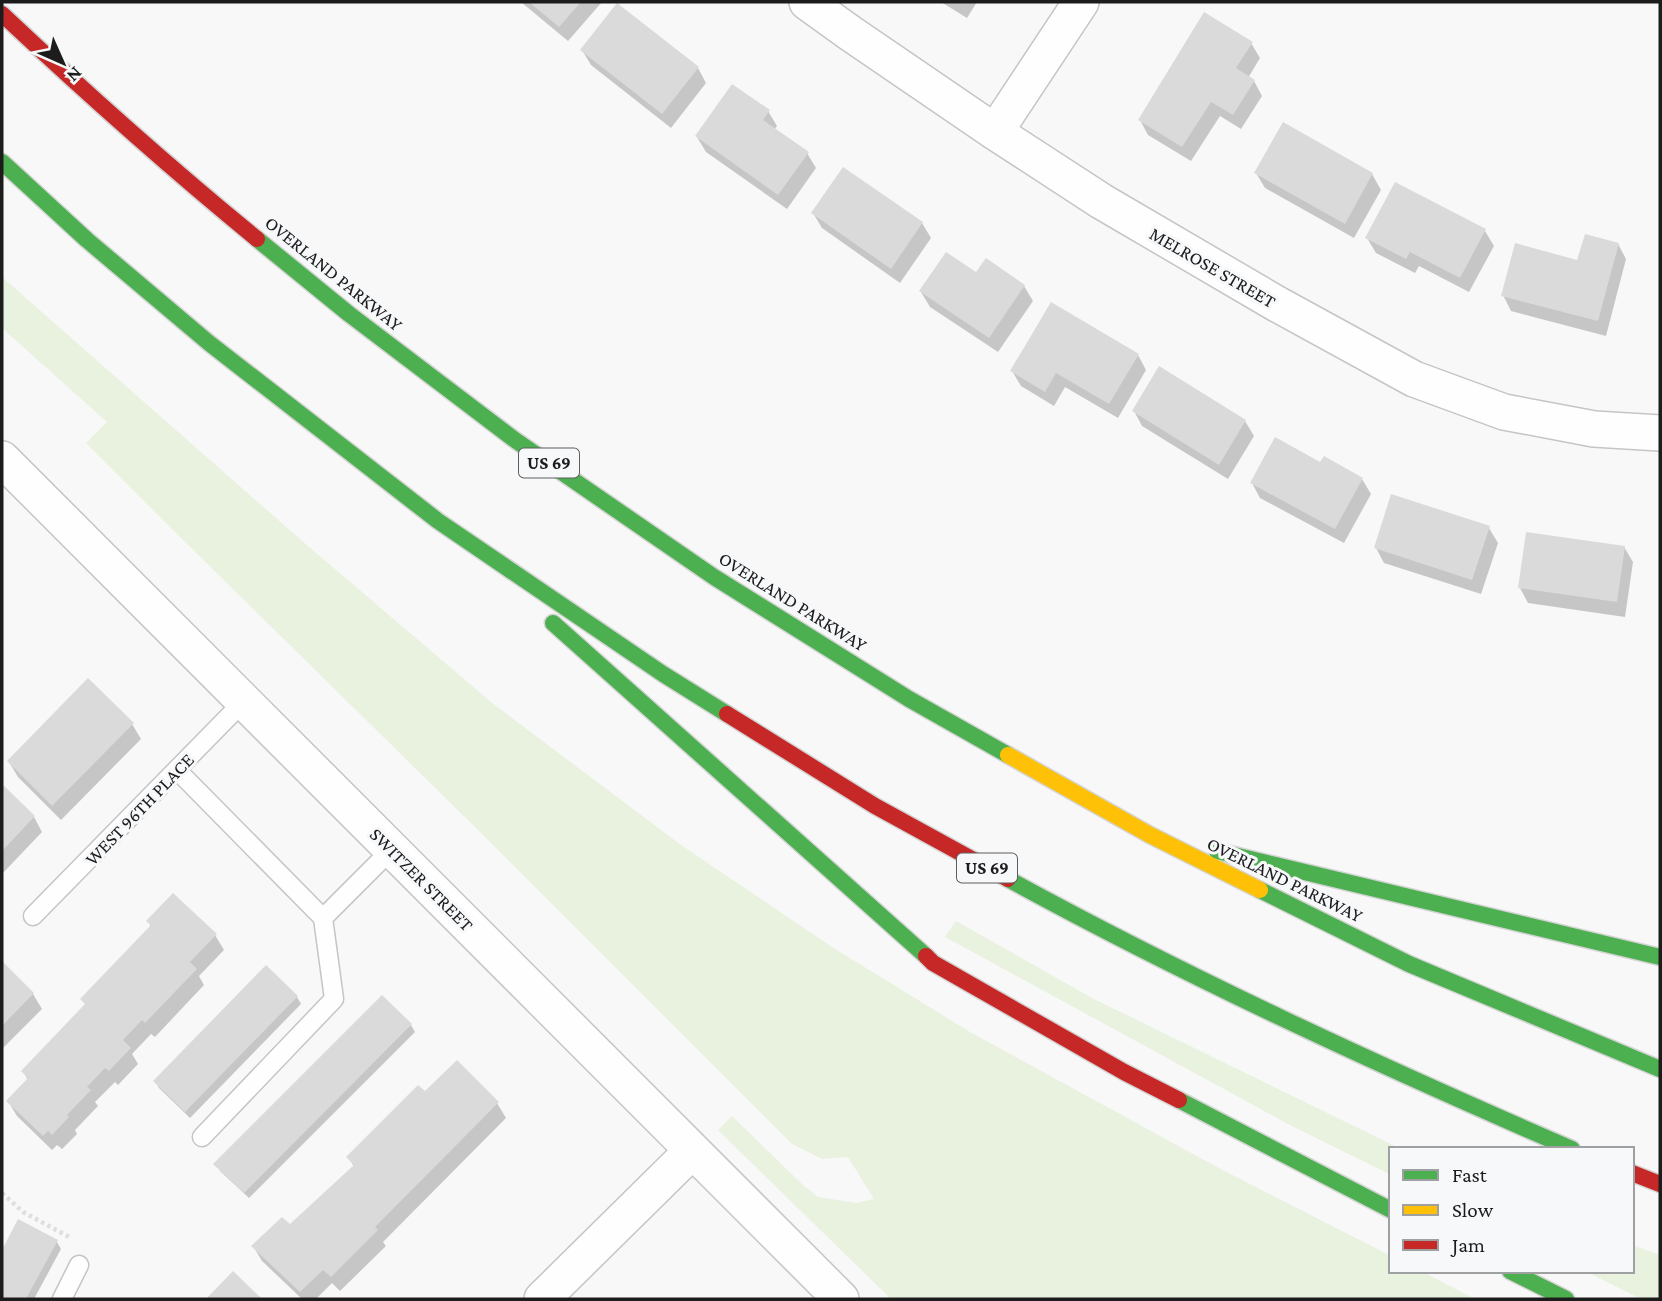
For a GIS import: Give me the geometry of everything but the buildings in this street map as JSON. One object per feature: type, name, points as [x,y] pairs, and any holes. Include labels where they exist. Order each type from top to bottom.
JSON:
[{"type":"highway","name":"OVERLAND PARKWAY","points":[[2,15],[219,208],[349,314],[515,440],[714,577],[909,699],[1150,835],[1409,964],[1660,1069]]},
{"type":"highway","name":"US 69","points":[[2,162],[87,240],[209,343],[438,521],[663,674],[874,806],[1059,907],[1229,994],[1422,1084],[1567,1147]]},
{"type":"highway","points":[[438,521],[933,963],[1124,1072],[1389,1209]]},
{"type":"highway","points":[[1150,835],[1660,957]]},
{"type":"highway","points":[[1634,1174],[1660,1184]]},
{"type":"highway","points":[[1514,1273],[1566,1299]]},
{"type":"street","name":"MELROSE STREET","points":[[807,2],[995,132],[1101,201],[1277,304],[1414,379],[1504,412],[1594,429],[1660,433]]},
{"type":"street","points":[[995,132],[1081,2]]},
{"type":"street","name":"SWITZER STREET","points":[[2,459],[841,1299]]},
{"type":"street","points":[[542,1299],[692,1151]]},
{"type":"lane","name":"WEST 96TH PLACE","points":[[33,916],[244,701]]},
{"type":"lane","points":[[177,770],[323,918],[334,999],[202,1137]]},
{"type":"lane","points":[[323,918],[392,849]]},
{"type":"lane","points":[[62,1299],[79,1265]]},
{"type":"path","points":[[2,1193],[23,1212],[74,1239]]},
{"type":"green space","points":[[2,277],[301,540],[492,703],[681,845],[832,947],[970,1032],[1215,1166],[1389,1255],[1389,1273],[1425,1273],[1475,1299],[891,1299],[718,1130],[732,1116],[818,1197],[856,1203],[874,1199],[848,1157],[822,1159],[792,1144],[86,443],[107,422],[2,328]]},
{"type":"green space","points":[[956,921],[1094,999],[1397,1147],[1389,1147],[1389,1174],[1290,1125],[945,937]]},
{"type":"green space","points":[[1634,1246],[1660,1255],[1660,1299],[1641,1299],[1589,1273],[1634,1273]]},
{"type":"traffic: fast","points":[[2,162],[87,240],[209,343],[438,521],[663,674],[727,714]]},
{"type":"traffic: fast","points":[[257,239],[349,314],[515,440],[714,577],[909,699],[1008,755]]},
{"type":"traffic: fast","points":[[553,623],[926,956]]},
{"type":"traffic: fast","points":[[1217,851],[1660,957]]},
{"type":"traffic: fast","points":[[1008,879],[1146,952],[1287,1020],[1567,1147]]},
{"type":"traffic: fast","points":[[1260,890],[1409,964],[1660,1069]]},
{"type":"traffic: fast","points":[[1179,1100],[1389,1209]]},
{"type":"traffic: fast","points":[[1514,1273],[1566,1299]]},
{"type":"traffic: slow","points":[[1008,755],[1150,835],[1260,890]]},
{"type":"traffic: jam","points":[[2,14],[128,129],[257,239]]},
{"type":"traffic: jam","points":[[727,714],[875,806],[1008,879]]},
{"type":"traffic: jam","points":[[926,956],[933,963],[1124,1072],[1179,1100]]},
{"type":"traffic: jam","points":[[1634,1174],[1660,1184]]}]
